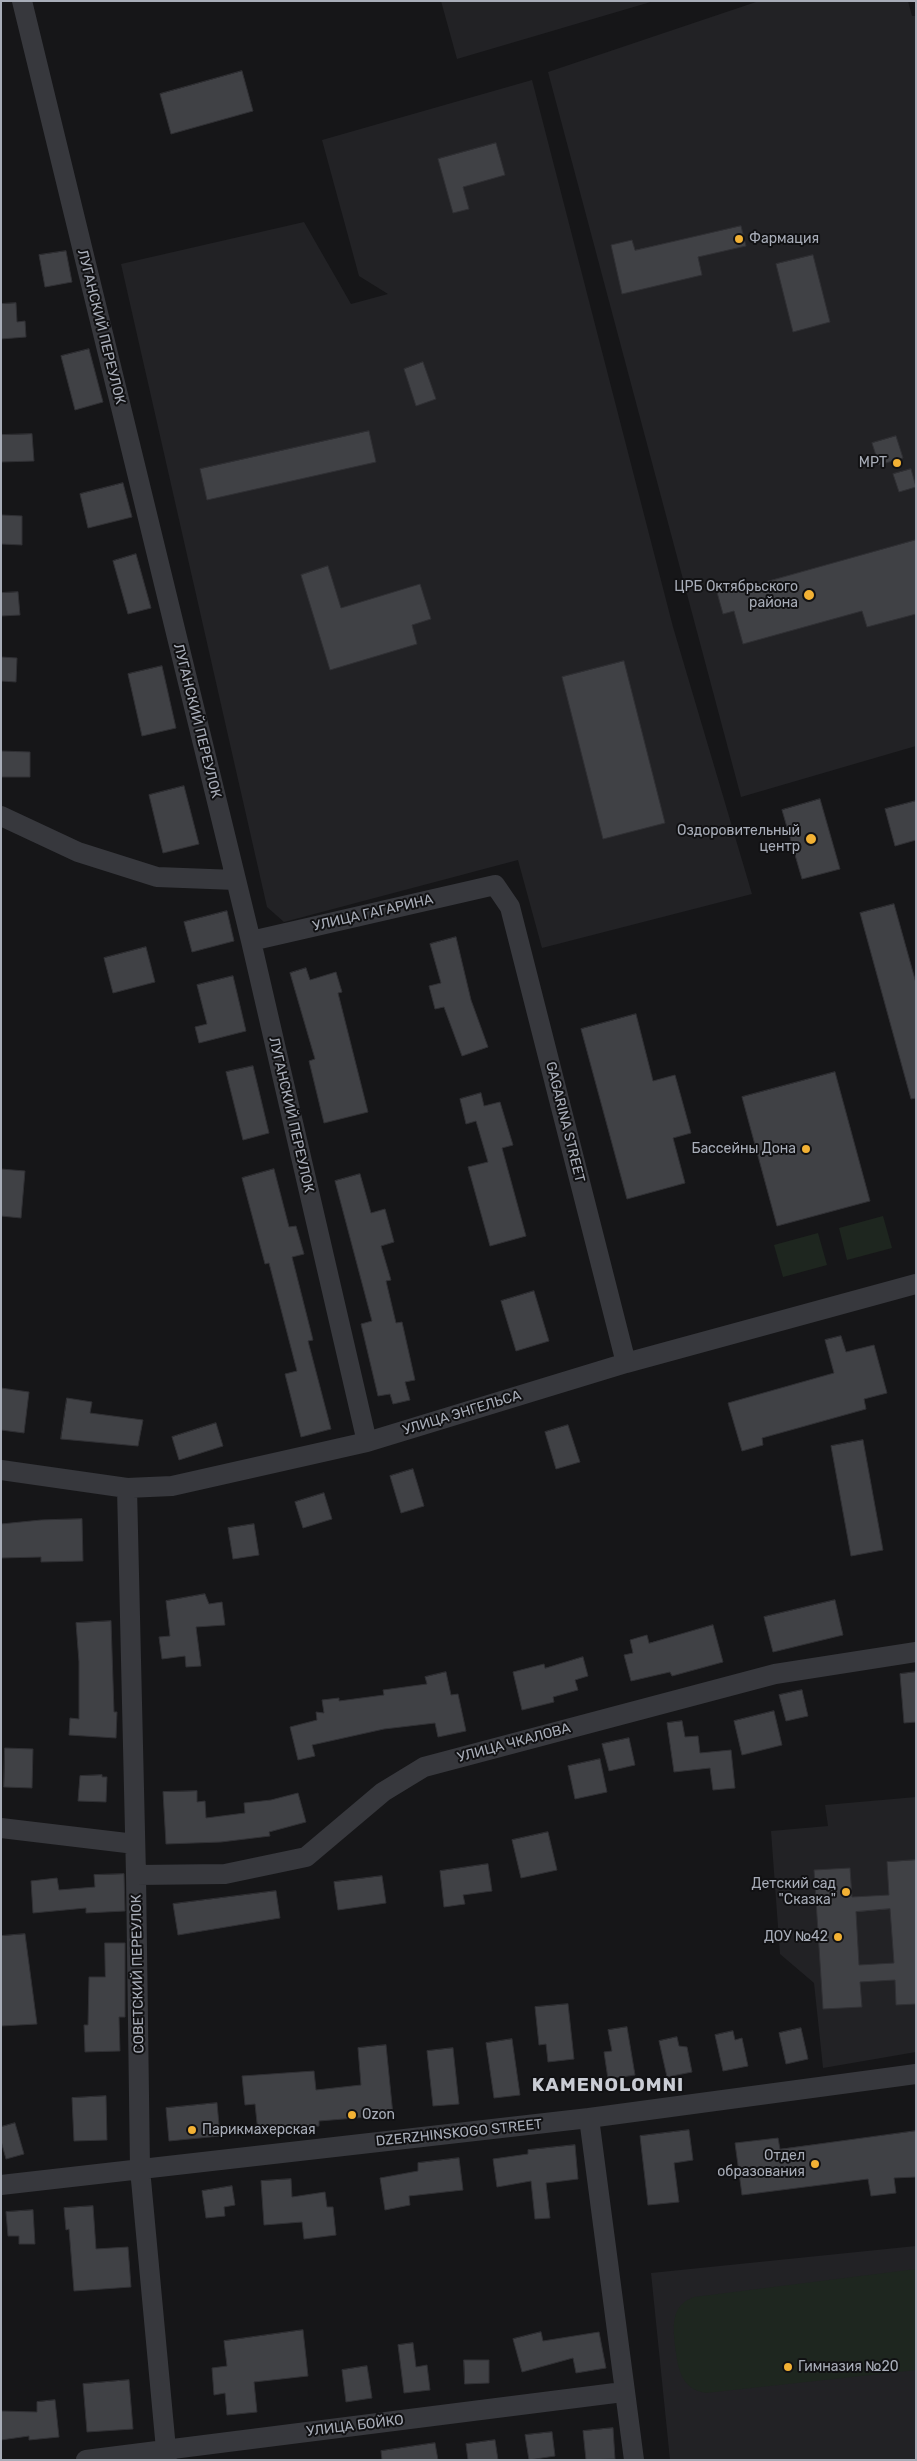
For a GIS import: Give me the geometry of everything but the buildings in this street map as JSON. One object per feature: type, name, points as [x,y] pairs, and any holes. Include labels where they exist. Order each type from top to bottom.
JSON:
[{"type":"street","name":"ЛУГАНСКИЙ ПЕРЕУЛОК","points":[[22,1],[251,941],[367,1442]]},
{"type":"street","points":[[1,816],[78,852],[156,877],[236,880]]},
{"type":"street","name":"УЛИЦА ГАГАРИНА","points":[[251,941],[496,885],[510,907],[626,1363]]},
{"type":"street","name":"УЛИЦА ЭНГЕЛЬСА","points":[[1,1470],[127,1488],[172,1486],[367,1442],[626,1363],[916,1284]]},
{"type":"street","name":"СОВЕТСКИЙ ПЕРЕУЛОК","points":[[127,1488],[136,1875],[140,2169],[167,2455]]},
{"type":"street","name":"УЛИЦА ЧКАЛОВА","points":[[136,1875],[225,1874],[306,1857],[383,1792],[424,1767],[775,1674],[916,1652]]},
{"type":"street","points":[[1,1828],[135,1844]]},
{"type":"street","name":"DZERZHINSKOGO STREET","points":[[1,2185],[589,2118],[916,2074]]},
{"type":"street","points":[[589,2118],[634,2460]]},
{"type":"street","name":"УЛИЦА БОЙКО","points":[[86,2460],[167,2455],[624,2392]]},
{"type":"shaded area","points":[[441,1],[654,1],[457,59]]},
{"type":"shaded area","points":[[759,1],[908,1],[912,16],[916,16],[916,746],[741,797],[548,72]]},
{"type":"shaded area","points":[[532,80],[673,627],[752,894],[542,948],[518,860],[284,922],[267,907],[121,264],[304,222],[351,304],[388,294],[359,276],[322,140]]},
{"type":"shaded area","points":[[883,1216],[892,1248],[847,1260],[839,1228]]},
{"type":"shaded area","points":[[818,1233],[827,1265],[783,1277],[774,1245]]},
{"type":"shaded area","name":"Детский сад \"Сказка\"","points":[[916,1797],[916,2052],[823,2068],[814,1983],[780,1954],[771,1831],[828,1826],[825,1805]]},
{"type":"shaded area","name":"Гимназия №20","points":[[916,2246],[916,2460],[670,2460],[651,2273]]},
{"type":"shaded area","points":[[916,2269],[916,2370],[706,2393],[691,2387],[682,2376],[676,2354],[674,2323],[677,2310],[686,2301],[694,2297]]},
{"type":"place","name":"Фармация","points":[[739,239]]},
{"type":"place","name":"МРТ","points":[[897,463]]},
{"type":"place","name":"ЦРБ Октябрьского района","points":[[809,595]]},
{"type":"place","name":"Оздоровительный центр","points":[[811,839]]},
{"type":"place","name":"Бассейны Дона","points":[[806,1149]]},
{"type":"place","name":"Детский сад \"Сказка\"","points":[[846,1892]]},
{"type":"place","name":"ДОУ №42","points":[[838,1937]]},
{"type":"place","name":"Ozon","points":[[352,2115]]},
{"type":"place","name":"Парикмахерская","points":[[192,2130]]},
{"type":"place","name":"Отдел образования","points":[[815,2164]]},
{"type":"place","name":"Гимназия №20","points":[[788,2367]]},
{"type":"district","name":"KAMENOLOMNI","points":[[608,2086]]}]
